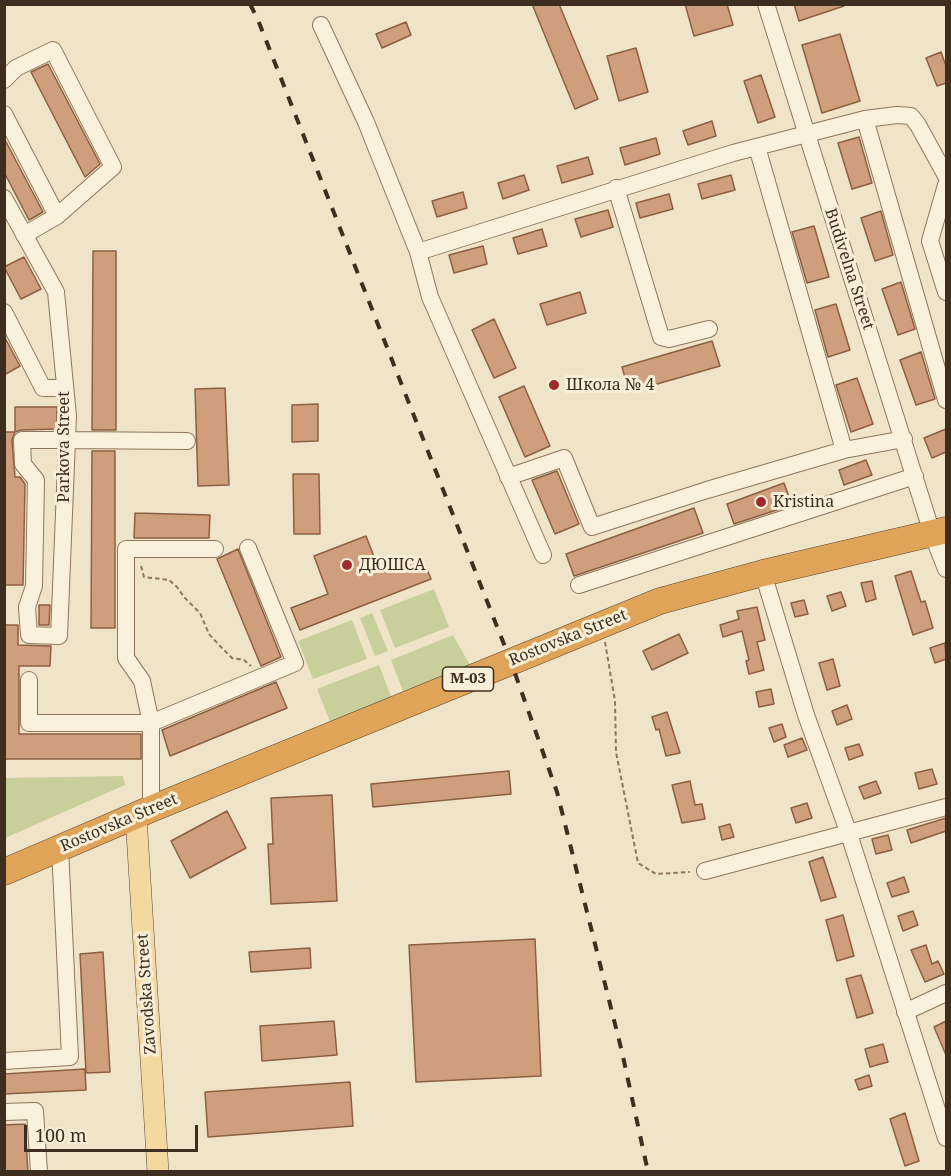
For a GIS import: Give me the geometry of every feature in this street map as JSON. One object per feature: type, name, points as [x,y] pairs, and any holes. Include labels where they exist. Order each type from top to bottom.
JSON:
[{"type":"highway","name":"Rostovska Street","points":[[4,872],[660,601],[763,573],[939,531]]},
{"type":"main road","name":"Zavodska Street","points":[[143,813],[158,1172]]},
{"type":"street","name":"Budivelna Street","points":[[765,4],[915,476],[939,531],[946,569]]},
{"type":"street","points":[[321,25],[366,122],[418,252],[430,297],[543,555]]},
{"type":"street","points":[[4,80],[16,68],[53,50],[113,168],[57,216],[24,235]]},
{"type":"street","points":[[4,114],[57,216]]},
{"type":"street","points":[[418,252],[616,188],[757,147],[865,119],[897,115],[911,116],[946,176]]},
{"type":"street","points":[[865,119],[946,400]]},
{"type":"street","points":[[757,147],[844,450]]},
{"type":"street","points":[[946,185],[930,241],[946,292]]},
{"type":"street","points":[[616,188],[661,337],[669,339],[709,329]]},
{"type":"street","name":"Parkova Street","points":[[6,204],[56,292],[68,416],[59,636],[29,634],[27,607],[34,586],[36,480],[23,464],[22,440],[67,440]]},
{"type":"street","points":[[4,312],[43,388],[65,388]]},
{"type":"street","points":[[508,477],[564,458],[592,527],[844,450],[904,439]]},
{"type":"street","points":[[67,440],[187,441]]},
{"type":"street","points":[[579,585],[915,476]]},
{"type":"street","points":[[29,681],[30,723],[150,723],[295,663],[248,548]]},
{"type":"street","points":[[143,813],[150,723],[142,681],[126,658],[126,549],[215,549]]},
{"type":"street","points":[[763,573],[806,714],[849,834],[946,1138]]},
{"type":"street","points":[[705,871],[946,807]]},
{"type":"street","points":[[4,1061],[70,1057],[60,848]]},
{"type":"street","points":[[905,1012],[946,993]]},
{"type":"street","points":[[4,1112],[35,1111],[39,1172]]},
{"type":"path","points":[[130,549],[142,568],[144,577],[169,580],[177,586],[184,597],[200,613],[209,634],[232,658],[244,660],[260,677]]},
{"type":"path","points":[[603,624],[615,701],[616,752],[638,863],[656,873],[705,871]]},
{"type":"green space","points":[[434,589],[449,627],[395,648],[380,610]]},
{"type":"green space","points":[[372,613],[388,651],[375,656],[360,618]]},
{"type":"green space","points":[[352,620],[367,659],[313,679],[298,641]]},
{"type":"green space","points":[[453,635],[471,667],[404,694],[391,660]]},
{"type":"green space","points":[[379,665],[392,699],[331,724],[317,689]]},
{"type":"green space","points":[[123,776],[125,785],[5,838],[5,778]]},
{"type":"building","points":[[532,4],[559,4],[598,99],[575,109]]},
{"type":"building","points":[[685,4],[727,4],[733,25],[694,36]]},
{"type":"building","points":[[794,4],[843,4],[844,6],[799,21]]},
{"type":"building","points":[[406,22],[411,35],[382,48],[376,34]]},
{"type":"building","points":[[840,34],[860,101],[822,113],[802,45]]},
{"type":"building","points":[[636,48],[648,92],[619,101],[607,56]]},
{"type":"building","points":[[941,52],[946,66],[946,83],[937,86],[926,58]]},
{"type":"building","points":[[48,64],[100,164],[85,177],[31,72]]},
{"type":"building","points":[[761,75],[775,117],[758,123],[744,81]]},
{"type":"building","points":[[712,121],[716,136],[688,145],[683,131]]},
{"type":"building","points":[[859,137],[872,183],[852,189],[838,143]]},
{"type":"building","points":[[4,138],[43,212],[29,220],[4,172]]},
{"type":"building","points":[[656,138],[660,154],[625,165],[620,148]]},
{"type":"building","points":[[588,157],[593,174],[562,183],[557,166]]},
{"type":"building","points":[[524,175],[529,190],[503,199],[498,183]]},
{"type":"building","points":[[731,175],[735,190],[702,199],[698,184]]},
{"type":"building","points":[[463,192],[467,208],[437,217],[432,201]]},
{"type":"building","points":[[669,194],[673,209],[640,218],[636,203]]},
{"type":"building","points":[[608,210],[613,227],[581,237],[575,219]]},
{"type":"building","points":[[881,211],[893,255],[875,261],[861,218]]},
{"type":"building","points":[[814,226],[829,277],[807,283],[792,232]]},
{"type":"building","points":[[542,229],[547,246],[518,254],[513,238]]},
{"type":"building","points":[[483,246],[487,264],[454,273],[449,255]]},
{"type":"building","points":[[93,251],[116,251],[116,430],[92,430]]},
{"type":"building","points":[[24,257],[41,289],[21,299],[4,267]]},
{"type":"building","points":[[901,282],[915,329],[898,335],[882,289]]},
{"type":"building","points":[[580,292],[586,313],[547,325],[540,304]]},
{"type":"building","points":[[836,304],[850,350],[828,357],[815,310]]},
{"type":"building","points":[[494,319],[516,368],[494,378],[472,330]]},
{"type":"building","points":[[4,336],[20,366],[4,375]]},
{"type":"building","points":[[712,341],[720,366],[629,392],[622,367]]},
{"type":"building","points":[[921,352],[935,399],[916,405],[900,360]]},
{"type":"building","points":[[857,378],[873,424],[851,432],[836,385]]},
{"type":"building","points":[[524,386],[550,446],[525,457],[499,397]]},
{"type":"building","points":[[225,388],[229,485],[198,486],[195,389]]},
{"type":"building","points":[[318,404],[318,441],[292,442],[292,405]]},
{"type":"building","points":[[15,407],[57,407],[57,429],[15,432]]},
{"type":"building","points":[[946,429],[946,452],[932,458],[924,438]]},
{"type":"building","points":[[4,432],[15,432],[12,440],[15,477],[20,477],[25,484],[23,585],[4,585]]},
{"type":"building","points":[[92,451],[115,451],[115,628],[91,628]]},
{"type":"building","points":[[866,460],[872,475],[844,485],[839,470]]},
{"type":"building","points":[[557,471],[579,524],[555,534],[532,480]]},
{"type":"building","points":[[293,474],[319,474],[320,534],[294,534]]},
{"type":"building","points":[[784,483],[792,505],[734,524],[727,504]]},
{"type":"building","points":[[694,508],[703,533],[574,576],[566,554]]},
{"type":"building","points":[[135,513],[210,515],[209,538],[134,538]]},
{"type":"building","points":[[366,536],[378,567],[384,572],[422,557],[431,579],[300,630],[291,608],[328,594],[314,556]]},
{"type":"building","points":[[238,549],[281,657],[261,666],[217,559]]},
{"type":"building","points":[[911,571],[921,602],[925,601],[933,628],[913,635],[895,576]]},
{"type":"building","points":[[872,581],[876,599],[866,602],[861,583]]},
{"type":"building","points":[[841,592],[846,606],[832,611],[827,596]]},
{"type":"building","points":[[804,600],[808,614],[795,617],[791,603]]},
{"type":"building","points":[[39,605],[50,605],[49,625],[39,625]]},
{"type":"building","points":[[757,607],[765,640],[757,642],[764,670],[749,674],[746,661],[749,660],[742,631],[723,637],[720,625],[739,619],[737,611]]},
{"type":"building","points":[[4,625],[18,625],[18,645],[51,646],[50,666],[19,666],[19,734],[141,734],[141,759],[4,759]]},
{"type":"building","points":[[679,634],[688,653],[652,670],[643,651]]},
{"type":"building","points":[[945,643],[946,659],[935,663],[930,648]]},
{"type":"building","points":[[833,659],[840,686],[827,690],[819,663]]},
{"type":"building","points":[[276,682],[287,708],[170,756],[162,730]]},
{"type":"building","points":[[771,689],[774,704],[759,707],[756,692]]},
{"type":"building","points":[[847,705],[852,719],[837,725],[832,711]]},
{"type":"building","points":[[667,712],[680,753],[666,756],[659,729],[656,730],[652,717]]},
{"type":"building","points":[[782,724],[786,737],[774,742],[769,728]]},
{"type":"building","points":[[802,738],[807,750],[788,757],[784,745]]},
{"type":"building","points":[[859,744],[863,755],[849,760],[845,748]]},
{"type":"building","points":[[932,769],[937,784],[919,789],[915,773]]},
{"type":"building","points":[[509,771],[511,794],[373,807],[371,784]]},
{"type":"building","points":[[690,781],[695,805],[702,804],[705,819],[682,823],[672,785]]},
{"type":"building","points":[[876,781],[881,793],[864,799],[859,787]]},
{"type":"building","points":[[332,795],[337,901],[271,904],[268,844],[273,844],[271,798]]},
{"type":"building","points":[[807,803],[812,818],[796,823],[791,808]]},
{"type":"building","points":[[227,811],[246,848],[190,878],[171,841]]},
{"type":"building","points":[[946,818],[946,831],[911,843],[907,830]]},
{"type":"building","points":[[730,824],[734,837],[722,840],[719,827]]},
{"type":"building","points":[[888,835],[892,850],[876,854],[872,839]]},
{"type":"building","points":[[823,857],[836,897],[821,901],[809,862]]},
{"type":"building","points":[[904,877],[909,892],[892,897],[887,883]]},
{"type":"building","points":[[913,911],[918,925],[903,931],[898,916]]},
{"type":"building","points":[[843,915],[854,956],[837,961],[826,920]]},
{"type":"building","points":[[535,939],[541,1076],[416,1082],[409,945]]},
{"type":"building","points":[[926,945],[932,964],[938,961],[944,974],[925,982],[911,950]]},
{"type":"building","points":[[310,948],[311,968],[251,972],[249,952]]},
{"type":"building","points":[[103,952],[110,1072],[86,1073],[80,954]]},
{"type":"building","points":[[861,975],[873,1013],[857,1018],[846,979]]},
{"type":"building","points":[[334,1021],[337,1055],[262,1061],[260,1026]]},
{"type":"building","points":[[946,1021],[946,1055],[934,1027]]},
{"type":"building","points":[[883,1044],[888,1062],[870,1067],[865,1049]]},
{"type":"building","points":[[85,1069],[86,1090],[4,1094],[4,1074]]},
{"type":"building","points":[[869,1075],[872,1086],[859,1090],[855,1080]]},
{"type":"building","points":[[350,1082],[353,1126],[208,1137],[205,1092]]},
{"type":"building","points":[[905,1113],[919,1161],[905,1166],[890,1119]]},
{"type":"building","points":[[25,1124],[28,1172],[4,1172],[4,1125]]},
{"type":"railway","points":[[250,4],[511,662],[557,792],[622,1052],[648,1172]]},
{"type":"place","name":"Школа № 4","points":[[554,385]]},
{"type":"place","name":"Kristina","points":[[761,502]]},
{"type":"place","name":"ДЮШСА","points":[[347,565]]}]
